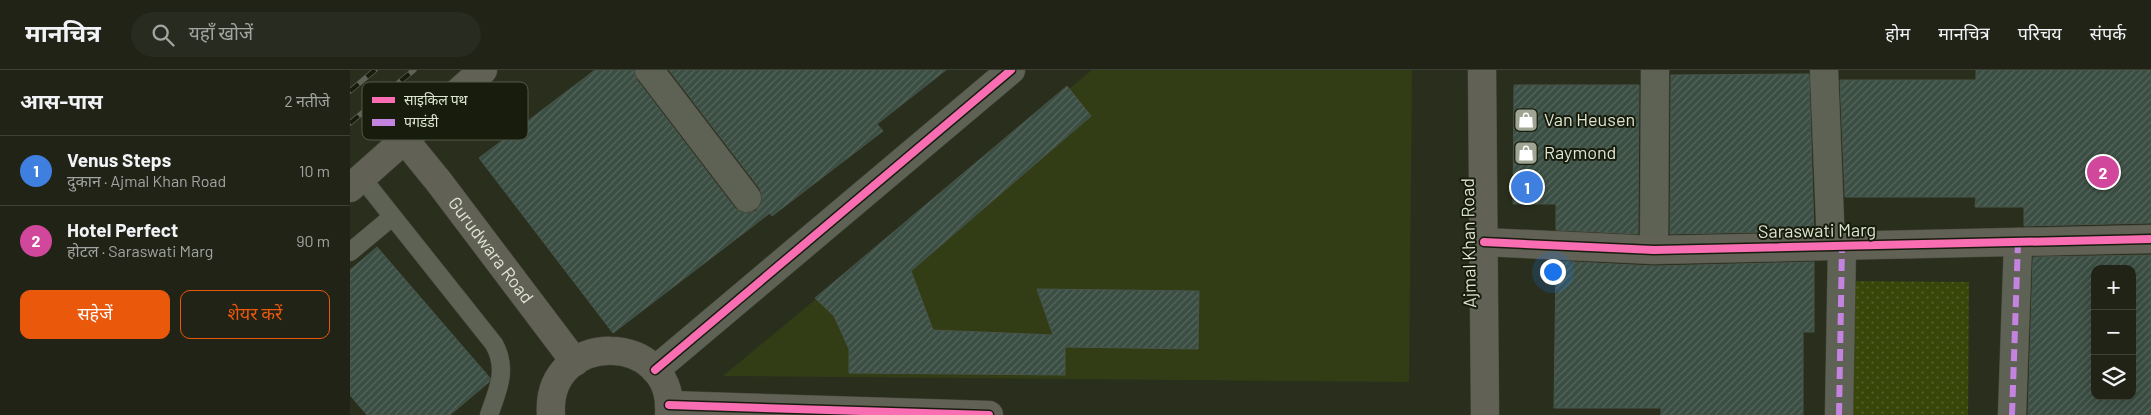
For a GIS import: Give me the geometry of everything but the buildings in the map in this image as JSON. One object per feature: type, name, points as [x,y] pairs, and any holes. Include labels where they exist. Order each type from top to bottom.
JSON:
[{"type":"street","points":[[469,82],[483,70]]},
{"type":"street","points":[[649,70],[747,198]]},
{"type":"street","points":[[655,370],[1011,70]]},
{"type":"street","name":"Ajmal Khan Road","points":[[1482,70],[1485,415]]},
{"type":"street","points":[[1654,250],[1656,70]]},
{"type":"street","points":[[1824,70],[1836,246],[1839,415]]},
{"type":"street","points":[[356,183],[403,140]]},
{"type":"street","name":"Gurudwara Road","points":[[405,140],[439,182],[575,362]]},
{"type":"street","name":"Saraswati Marg","points":[[1484,242],[1654,250],[2151,239]]},
{"type":"street","points":[[2012,415],[2018,242]]},
{"type":"street","points":[[551,415],[551,404],[556,385],[567,368],[583,356],[602,350],[622,350],[640,358],[655,370],[665,386],[669,410],[990,415]]},
{"type":"lane","points":[[356,183],[392,217],[494,344],[500,355],[502,379],[489,415]]},
{"type":"lane","points":[[350,252],[392,217]]},
{"type":"shaded area","points":[[1092,70],[1412,70],[1409,382],[723,376]]},
{"type":"shaded area","points":[[1851,281],[1969,282],[1968,415],[1850,415]]},
{"type":"railway","points":[[350,91],[375,70]]},
{"type":"railway","points":[[400,82],[414,70]]},
{"type":"railway","points":[[350,123],[362,113]]},
{"type":"marked path","points":[[2012,415],[2018,242]]},
{"type":"marked path","points":[[1839,415],[1842,246]]},
{"type":"cycle path","points":[[655,370],[1011,70]]},
{"type":"cycle path","points":[[1484,242],[1654,250],[2151,239]]},
{"type":"cycle path","points":[[669,405],[989,415]]},
{"type":"place","name":"Van Heusen","points":[[1526,120]]},
{"type":"place","name":"Raymond","points":[[1526,153]]},
{"type":"place","name":"Hotel Perfect","points":[[2103,172]]},
{"type":"place","name":"Venus Steps","points":[[1527,187]]}]
